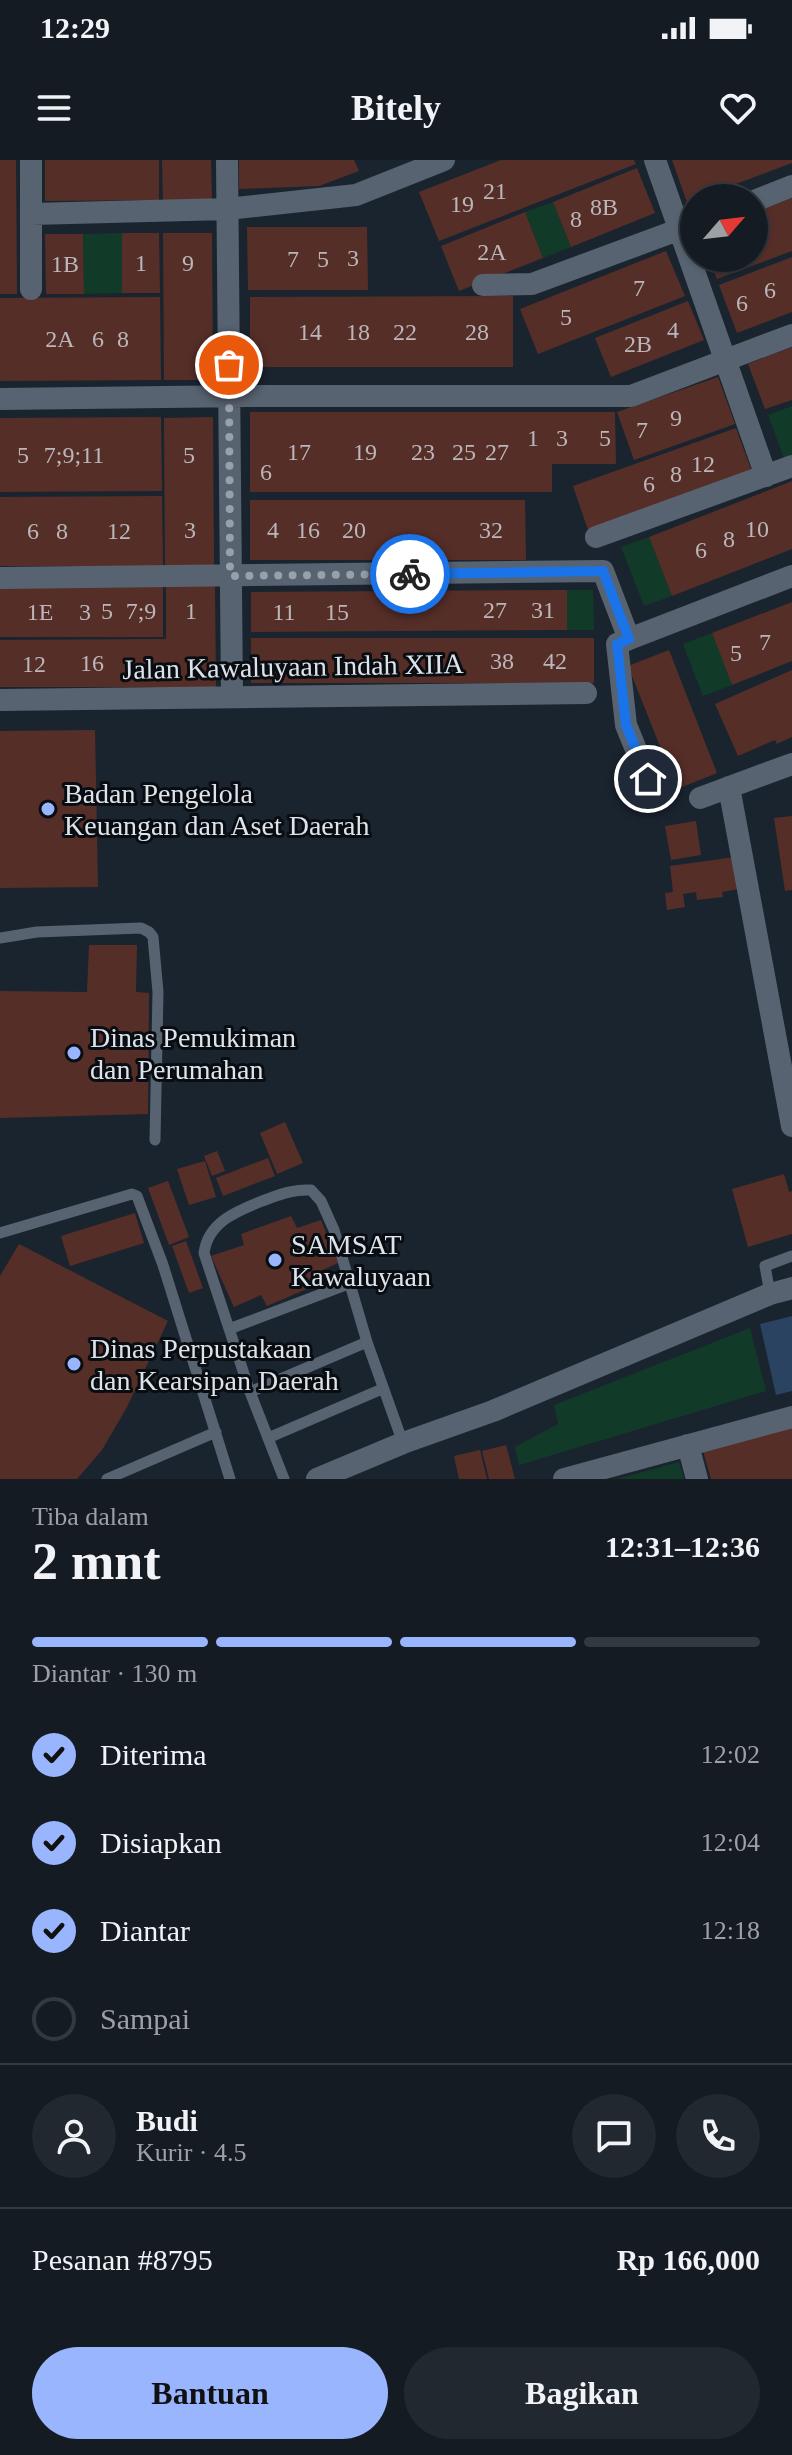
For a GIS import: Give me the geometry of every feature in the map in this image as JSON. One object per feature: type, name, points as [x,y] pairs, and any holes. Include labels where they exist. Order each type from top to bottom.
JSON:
[{"type":"street","points":[[31,160],[31,289]]},
{"type":"street","points":[[227,160],[232,696]]},
{"type":"street","points":[[31,214],[227,209],[356,195],[444,160]]},
{"type":"street","points":[[655,160],[680,212]]},
{"type":"street","points":[[768,195],[792,186]]},
{"type":"street","points":[[483,285],[532,284],[680,230]]},
{"type":"street","points":[[700,272],[766,476]]},
{"type":"street","points":[[0,399],[631,396],[792,335]]},
{"type":"street","points":[[596,537],[792,466]]},
{"type":"street","points":[[0,578],[603,571],[629,639]]},
{"type":"street","points":[[648,779],[626,725],[617,644],[792,576]]},
{"type":"street","name":"Jalan Kawaluyaan Indah XIIA","points":[[0,700],[586,693]]},
{"type":"street","points":[[700,798],[792,764]]},
{"type":"street","points":[[729,787],[792,1126]]},
{"type":"street","points":[[317,1479],[403,1443],[493,1411],[781,1291]]},
{"type":"street","points":[[564,1479],[792,1417]]},
{"type":"street","points":[[688,1445],[697,1479]]},
{"type":"lane","points":[[0,938],[37,932],[141,928],[153,937],[158,992],[155,1140]]},
{"type":"lane","points":[[284,1479],[250,1392],[204,1253],[206,1242],[230,1213],[298,1189],[311,1190],[321,1201],[334,1230],[382,1389],[403,1443]]},
{"type":"lane","points":[[0,1233],[132,1194],[137,1196],[163,1265],[230,1479]]},
{"type":"lane","points":[[781,1291],[765,1266],[792,1256]]},
{"type":"lane","points":[[229,1329],[348,1284]]},
{"type":"lane","points":[[250,1392],[367,1342]]},
{"type":"lane","points":[[268,1438],[382,1389]]},
{"type":"lane","points":[[107,1479],[216,1432]]},
{"type":"green space","points":[[553,202],[571,247],[543,258],[525,212]]},
{"type":"green space","points":[[122,233],[122,293],[84,294],[83,234]]},
{"type":"green space","points":[[792,406],[792,458],[785,461],[768,415]]},
{"type":"green space","points":[[649,537],[672,596],[644,606],[621,547]]},
{"type":"green space","points":[[567,590],[593,590],[594,630],[567,630]]},
{"type":"green space","points":[[712,633],[732,685],[703,696],[683,644]]},
{"type":"green space","points":[[750,1328],[766,1391],[519,1465],[515,1447],[558,1424],[554,1405]]},
{"type":"green space","points":[[679,1462],[684,1479],[617,1479]]},
{"type":"water","points":[[792,1316],[792,1391],[776,1395],[760,1324]]},
{"type":"building","points":[[0,160],[16,160],[17,294],[0,294]]},
{"type":"building","points":[[45,160],[159,160],[159,200],[45,201]]},
{"type":"building","points":[[162,160],[211,160],[212,200],[163,201]]},
{"type":"building","points":[[239,160],[354,160],[359,171],[319,186],[239,189]]},
{"type":"building","points":[[501,160],[634,160],[636,164],[439,241],[419,192]]},
{"type":"building","points":[[672,160],[792,160],[792,163],[735,184],[681,184]]},
{"type":"building","points":[[637,168],[655,213],[571,247],[553,202]]},
{"type":"building","points":[[792,198],[792,251],[768,260],[768,207]]},
{"type":"building","points":[[525,212],[543,258],[459,291],[441,246]]},
{"type":"building","points":[[247,227],[367,227],[368,290],[248,290]]},
{"type":"building","points":[[122,233],[159,233],[160,293],[122,293]]},
{"type":"building","points":[[163,233],[212,233],[213,380],[164,380]]},
{"type":"building","points":[[45,234],[83,234],[84,294],[46,294]]},
{"type":"building","points":[[666,251],[685,296],[538,354],[520,309]]},
{"type":"building","points":[[792,257],[792,312],[737,333],[719,285],[753,272],[768,272],[768,266]]},
{"type":"building","points":[[714,272],[736,272],[717,279]]},
{"type":"building","points":[[513,296],[513,367],[250,367],[250,297]]},
{"type":"building","points":[[160,297],[161,380],[0,381],[0,298]]},
{"type":"building","points":[[688,301],[704,340],[611,377],[595,338]]},
{"type":"building","points":[[792,347],[792,400],[765,409],[748,364]]},
{"type":"building","points":[[718,377],[735,424],[634,460],[617,412]]},
{"type":"building","points":[[250,412],[615,412],[616,464],[552,464],[552,492],[250,492]]},
{"type":"building","points":[[161,417],[162,491],[0,492],[0,418]]},
{"type":"building","points":[[213,417],[214,566],[165,566],[164,418]]},
{"type":"building","points":[[736,428],[752,472],[588,530],[573,486]]},
{"type":"building","points":[[792,481],[792,549],[672,596],[649,537]]},
{"type":"building","points":[[162,496],[163,566],[0,566],[0,497]]},
{"type":"building","points":[[250,500],[525,500],[526,560],[250,560]]},
{"type":"building","points":[[0,586],[163,586],[163,637],[0,637]]},
{"type":"building","points":[[166,586],[215,586],[216,687],[0,687],[0,640],[166,639]]},
{"type":"building","points":[[567,590],[567,630],[251,632],[251,592]]},
{"type":"building","points":[[792,602],[792,661],[732,685],[712,633]]},
{"type":"building","points":[[251,638],[594,638],[594,683],[251,683]]},
{"type":"building","points":[[669,650],[717,773],[677,789],[628,666]]},
{"type":"building","points":[[792,670],[792,737],[777,744],[775,740],[738,756],[715,704]]},
{"type":"building","name":"Badan Pengelola Keuangan dan Aset Daerah","points":[[95,730],[98,887],[0,888],[0,731]]},
{"type":"building","points":[[792,816],[792,890],[785,891],[774,818]]},
{"type":"building","points":[[696,821],[701,855],[671,860],[665,826]]},
{"type":"building","points":[[735,857],[739,889],[722,892],[723,897],[697,900],[696,892],[683,894],[685,907],[667,910],[665,893],[673,892],[670,866]]},
{"type":"building","name":"Dinas Pemukiman dan Perumahan","points":[[89,945],[137,945],[136,992],[149,993],[148,1114],[0,1118],[0,991],[87,992]]},
{"type":"building","points":[[285,1122],[303,1163],[277,1174],[260,1133]]},
{"type":"building","points":[[217,1151],[225,1171],[212,1176],[204,1156]]},
{"type":"building","points":[[268,1158],[275,1176],[223,1196],[216,1178]]},
{"type":"building","points":[[205,1161],[216,1197],[189,1205],[177,1169]]},
{"type":"building","points":[[784,1174],[789,1192],[792,1191],[792,1234],[748,1247],[732,1189]]},
{"type":"building","points":[[168,1181],[189,1237],[169,1245],[148,1188]]},
{"type":"building","points":[[135,1213],[144,1243],[70,1266],[61,1236]]},
{"type":"building","name":"SAMSAT Kawaluyaan","points":[[291,1216],[297,1228],[321,1220],[338,1263],[312,1275],[316,1285],[267,1306],[261,1295],[234,1307],[211,1256],[244,1245],[241,1234]]},
{"type":"building","points":[[186,1241],[203,1288],[189,1293],[172,1246]]},
{"type":"building","name":"Dinas Perpustakaan dan Kearsipan Daerah","points":[[19,1244],[168,1321],[127,1407],[102,1450],[77,1479],[0,1479],[0,1276]]},
{"type":"building","points":[[792,1419],[792,1479],[711,1479],[701,1444]]},
{"type":"building","points":[[506,1445],[515,1479],[489,1479],[482,1451]]},
{"type":"building","points":[[480,1450],[487,1479],[459,1479],[454,1456]]},
{"type":"way so far","points":[[229,365],[230,576],[410,574]]},
{"type":"place","name":"Badan Pengelola Keuangan dan Aset Daerah","points":[[48,809]]},
{"type":"place","name":"Dinas Pemukiman dan Perumahan","points":[[74,1053]]},
{"type":"place","name":"SAMSAT Kawaluyaan","points":[[275,1260]]},
{"type":"place","name":"Dinas Perpustakaan dan Kearsipan Daerah","points":[[74,1364]]},
{"type":"route","points":[[410,574],[603,571],[629,639],[617,644],[626,725],[648,779]]}]
